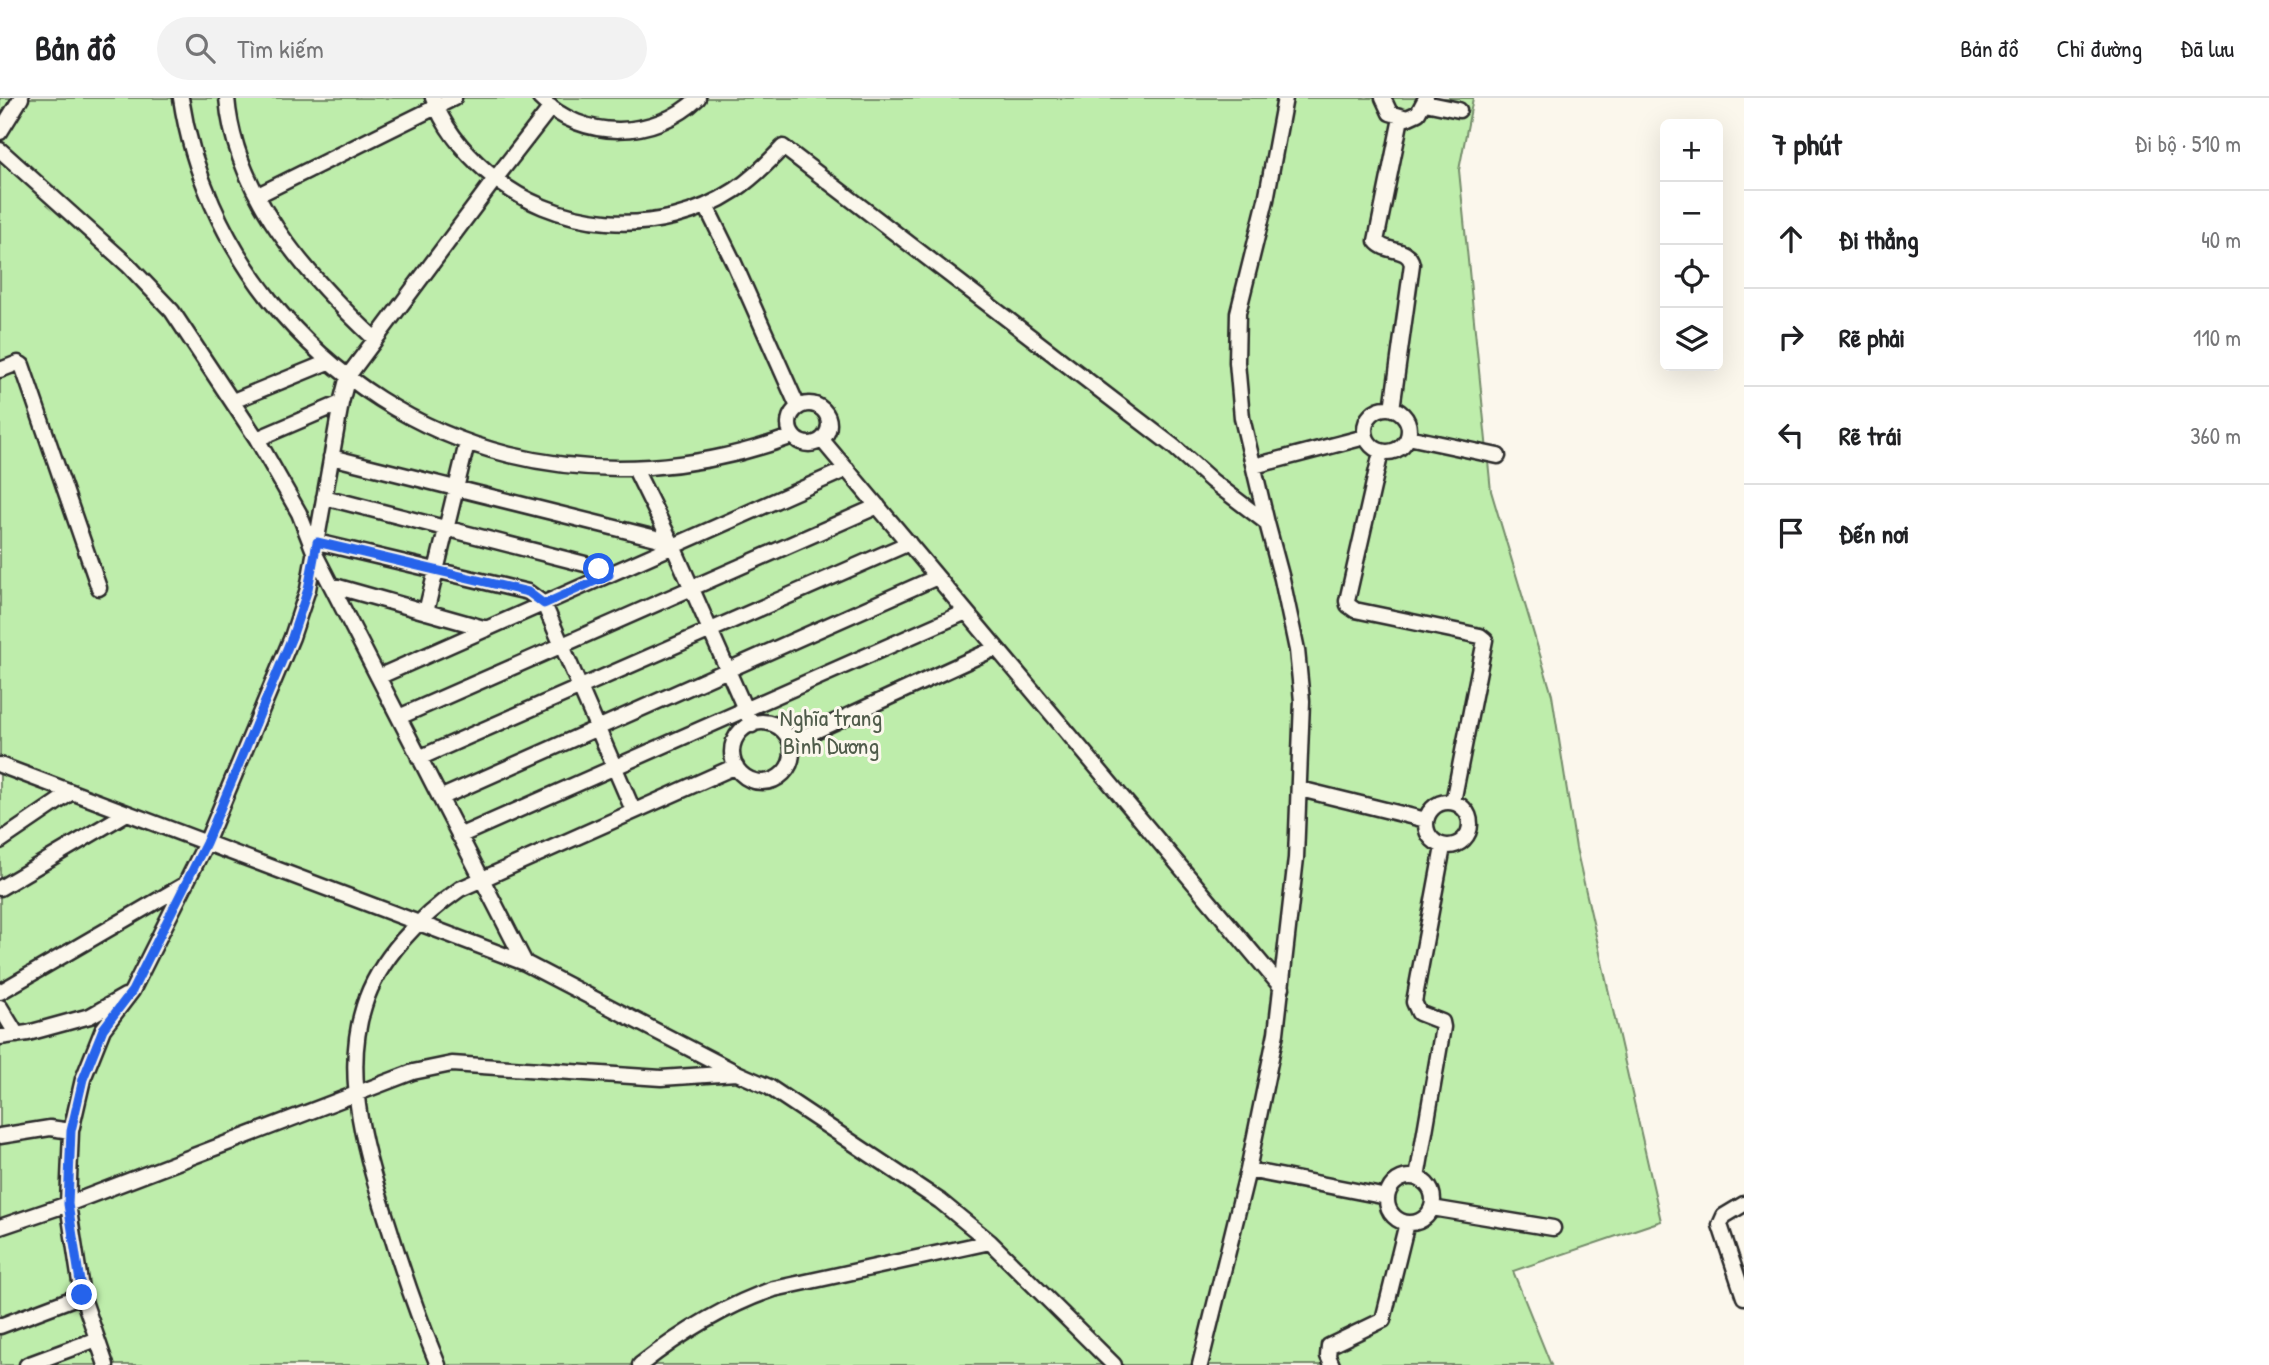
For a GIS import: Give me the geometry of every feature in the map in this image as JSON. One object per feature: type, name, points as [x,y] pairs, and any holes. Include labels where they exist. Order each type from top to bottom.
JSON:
[{"type":"lane","points":[[0,132],[21,98]]},
{"type":"lane","points":[[181,98],[200,173],[226,232],[261,288],[328,362],[406,415],[467,443],[556,464],[635,469],[684,465],[715,459],[793,436]]},
{"type":"lane","points":[[227,98],[245,167],[274,223],[333,300],[375,339]]},
{"type":"lane","points":[[258,195],[435,102],[454,98]]},
{"type":"lane","points":[[106,1365],[82,1295],[68,1204],[71,1131],[83,1079],[103,1029],[132,991],[206,843],[292,637],[308,589],[348,376],[495,179],[546,103],[586,125],[626,130],[665,121],[698,98]]},
{"type":"lane","points":[[1200,1365],[1248,1170],[1276,1033],[1296,858],[1302,701],[1297,650],[1242,418],[1237,362],[1238,313],[1266,200],[1285,98]]},
{"type":"lane","points":[[1383,98],[1390,113],[1401,118],[1418,113],[1425,101],[1459,110]]},
{"type":"lane","points":[[435,102],[463,147],[495,179],[530,202],[590,221],[654,221],[706,205],[750,179],[783,147],[1173,446],[1212,481],[1267,523]]},
{"type":"lane","points":[[1392,409],[1412,264],[1406,253],[1380,246],[1376,241],[1401,118]]},
{"type":"lane","points":[[0,150],[128,265],[172,311],[233,401],[299,513],[331,585],[525,963]]},
{"type":"lane","points":[[706,205],[798,407]]},
{"type":"lane","points":[[233,401],[328,362]]},
{"type":"lane","points":[[0,370],[18,363],[22,365],[99,588]]},
{"type":"lane","points":[[257,439],[341,403]]},
{"type":"lane","points":[[810,403],[827,413],[830,426],[822,440],[805,444],[793,436],[789,422],[793,411],[798,407],[810,403]]},
{"type":"lane","points":[[1385,408],[1392,409],[1398,411],[1407,422],[1408,437],[1395,451],[1381,452],[1368,443],[1365,425],[1372,414],[1385,408]]},
{"type":"lane","points":[[1254,466],[1365,437]]},
{"type":"lane","points":[[1408,437],[1498,456]]},
{"type":"lane","points":[[822,440],[1282,988]]},
{"type":"lane","points":[[426,612],[467,443]]},
{"type":"lane","points":[[1381,452],[1348,606],[1355,610],[1480,636],[1485,640],[1453,802]]},
{"type":"lane","points":[[331,457],[656,537],[673,546]]},
{"type":"lane","points":[[635,469],[673,546],[752,724]]},
{"type":"lane","points":[[378,677],[847,469]]},
{"type":"lane","points":[[324,497],[585,564],[609,575]]},
{"type":"lane","points":[[399,717],[878,506]]},
{"type":"lane","points":[[419,758],[909,543]]},
{"type":"lane","points":[[316,548],[436,570],[528,592],[544,604],[634,810]]},
{"type":"lane","points":[[440,798],[937,577]]},
{"type":"lane","points":[[331,585],[487,629]]},
{"type":"lane","points":[[459,836],[967,612]]},
{"type":"lane","points":[[791,742],[996,648]]},
{"type":"lane","points":[[752,724],[774,725],[787,735],[791,742],[788,768],[774,780],[766,782],[748,778],[736,766],[734,743],[743,730],[752,724]]},
{"type":"lane","points":[[0,765],[525,963],[769,1087],[940,1201],[990,1242],[1114,1365]]},
{"type":"lane","points":[[438,1365],[414,1308],[370,1167],[357,1093],[358,1032],[364,1005],[378,976],[398,947],[437,904],[481,878],[736,766]]},
{"type":"lane","points":[[1300,789],[1426,820]]},
{"type":"lane","points":[[0,841],[72,792]]},
{"type":"lane","points":[[1453,802],[1469,815],[1470,829],[1468,836],[1457,845],[1443,846],[1427,834],[1426,820],[1439,804],[1453,802]]},
{"type":"lane","points":[[0,887],[127,813]]},
{"type":"lane","points":[[1417,1178],[1443,1027],[1437,1018],[1419,1013],[1414,1002],[1443,846]]},
{"type":"lane","points":[[0,992],[186,884]]},
{"type":"lane","points":[[0,1037],[90,1016],[132,991]]},
{"type":"lane","points":[[0,1007],[17,1035]]},
{"type":"lane","points":[[0,1227],[68,1204],[413,1072],[452,1064],[661,1078],[737,1073]]},
{"type":"lane","points":[[0,1136],[50,1128],[71,1131]]},
{"type":"lane","points":[[1248,1170],[1387,1197]]},
{"type":"lane","points":[[1408,1177],[1417,1178],[1431,1191],[1432,1208],[1419,1221],[1407,1223],[1392,1215],[1387,1197],[1395,1183],[1408,1177]]},
{"type":"lane","points":[[1744,1204],[1724,1216],[1720,1225],[1744,1297]]},
{"type":"lane","points":[[1432,1208],[1553,1228]]},
{"type":"lane","points":[[1332,1365],[1328,1356],[1329,1346],[1383,1320],[1407,1223]]},
{"type":"lane","points":[[640,1365],[678,1335],[741,1300],[774,1289],[990,1242]]},
{"type":"lane","points":[[0,1326],[82,1295]]},
{"type":"lane","points":[[27,1365],[97,1339]]},
{"type":"green space","name":"Nghĩa trang Bình Dương","points":[[0,98],[1473,98],[1459,170],[1491,491],[1552,695],[1576,848],[1661,1221],[1513,1271],[1551,1365],[0,1365]]},
{"type":"route","points":[[82,1295],[68,1204],[71,1131],[83,1079],[103,1029],[132,991],[206,843],[292,637],[308,589],[317,542],[528,592],[544,604],[609,575],[599,569]]}]
